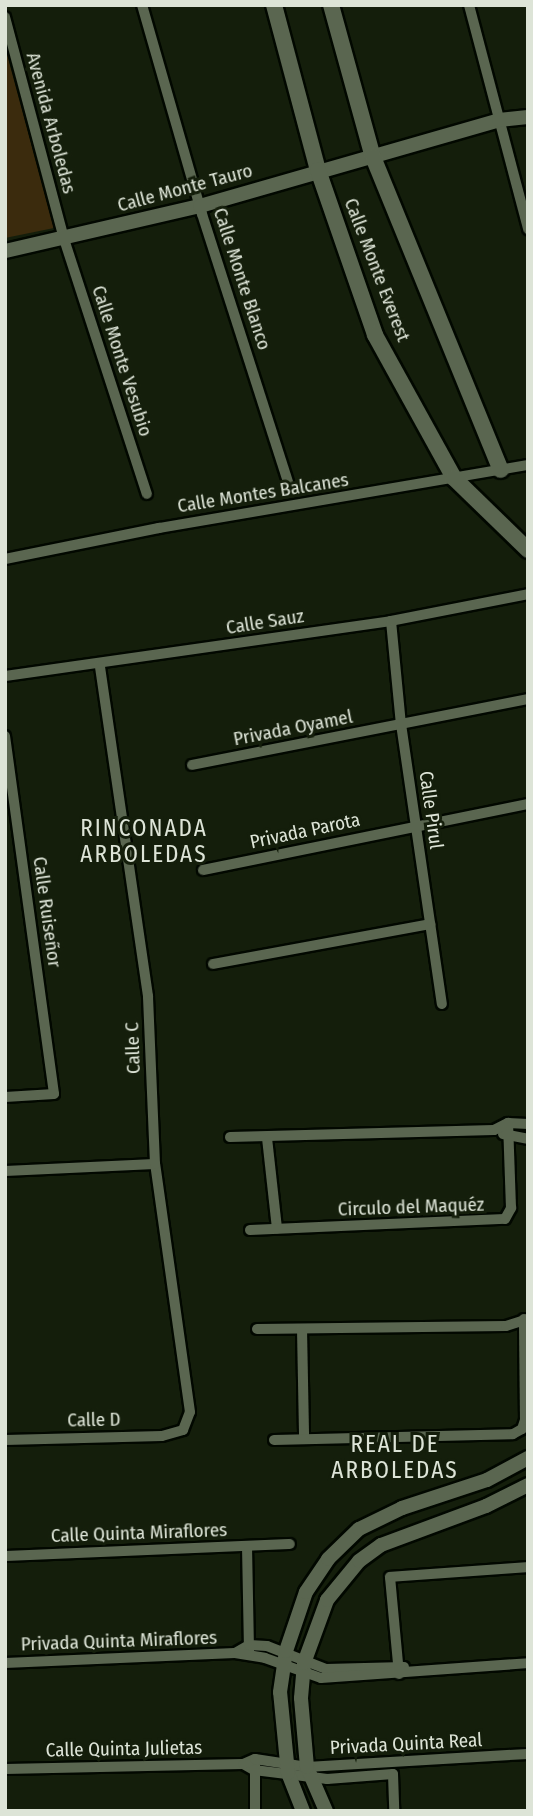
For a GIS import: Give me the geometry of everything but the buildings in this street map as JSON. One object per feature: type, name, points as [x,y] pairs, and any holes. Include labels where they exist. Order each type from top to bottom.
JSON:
[{"type":"main road","name":"Calle Monte Everest","points":[[274,5],[318,170],[375,335],[454,478],[528,550]]},
{"type":"main road","name":"Calle Monte Everest","points":[[331,5],[373,157],[501,470]]},
{"type":"street","name":"Calle Monte Blanco","points":[[142,5],[200,206],[288,482]]},
{"type":"street","points":[[469,5],[528,229]]},
{"type":"street","name":"Avenida Arboledas","points":[[5,17],[64,239]]},
{"type":"street","name":"Calle Monte Tauro","points":[[5,251],[200,206],[499,120],[528,117]]},
{"type":"street","name":"Calle Monte Vesubio","points":[[64,239],[147,494]]},
{"type":"street","name":"Calle Montes Balcanes","points":[[5,559],[159,528],[528,465]]},
{"type":"street","name":"Calle Sauz","points":[[5,676],[391,621],[528,594]]},
{"type":"street","name":"Calle Pirul","points":[[391,621],[401,724],[442,1004]]},
{"type":"street","name":"Calle C","points":[[100,664],[148,996],[155,1164],[190,1412],[183,1430]]},
{"type":"street","name":"Privada Oyamel","points":[[192,765],[528,699]]},
{"type":"street","name":"Calle Ruiseñor","points":[[5,736],[54,1094],[5,1097]]},
{"type":"street","name":"Privada Parota","points":[[203,870],[528,804]]},
{"type":"street","points":[[213,964],[430,924]]},
{"type":"street","points":[[230,1138],[494,1130],[508,1123],[528,1124]]},
{"type":"street","name":"Circulo del Maquéz","points":[[250,1230],[505,1219],[511,1208],[508,1123]]},
{"type":"street","points":[[494,1130],[508,1137],[528,1139]]},
{"type":"street","points":[[267,1138],[277,1228]]},
{"type":"street","points":[[5,1171],[155,1164]]},
{"type":"street","points":[[257,1329],[506,1326],[526,1319],[525,1420],[522,1429],[513,1434],[274,1440]]},
{"type":"street","points":[[506,1326],[526,1334]]},
{"type":"street","points":[[302,1329],[304,1438]]},
{"type":"street","name":"Calle D","points":[[5,1440],[162,1436],[183,1430]]},
{"type":"street","points":[[303,1811],[288,1768],[281,1718],[286,1651],[306,1592],[328,1559],[359,1530],[402,1508],[487,1480],[528,1458]]},
{"type":"street","points":[[326,1811],[309,1772],[303,1669],[327,1600],[359,1561],[409,1531],[486,1506],[528,1485]]},
{"type":"street","points":[[247,1546],[290,1544]]},
{"type":"street","name":"Calle Quinta Miraflores","points":[[5,1556],[247,1546],[249,1658]]},
{"type":"street","points":[[399,1670],[390,1577],[528,1567]]},
{"type":"street","points":[[249,1646],[286,1651],[303,1669],[415,1670],[528,1663]]},
{"type":"street","name":"Privada Quinta Miraflores","points":[[235,1653],[249,1646]]},
{"type":"street","name":"Privada Quinta Miraflores","points":[[5,1663],[235,1653],[249,1658],[265,1658],[284,1667],[303,1669]]},
{"type":"street","name":"Privada Quinta Real","points":[[309,1772],[528,1754]]},
{"type":"street","points":[[255,1811],[255,1764],[288,1768]]},
{"type":"street","name":"Calle Quinta Julietas","points":[[5,1769],[255,1764]]},
{"type":"street","name":"Privada Quinta Real","points":[[288,1768],[309,1772],[393,1774],[394,1811]]},
{"type":"shaded area","points":[[5,47],[54,228],[5,238]]},
{"type":"district","name":"RINCONADA ARBOLEDAS","points":[[144,841]]},
{"type":"district","name":"REAL DE ARBOLEDAS","points":[[395,1457]]}]
